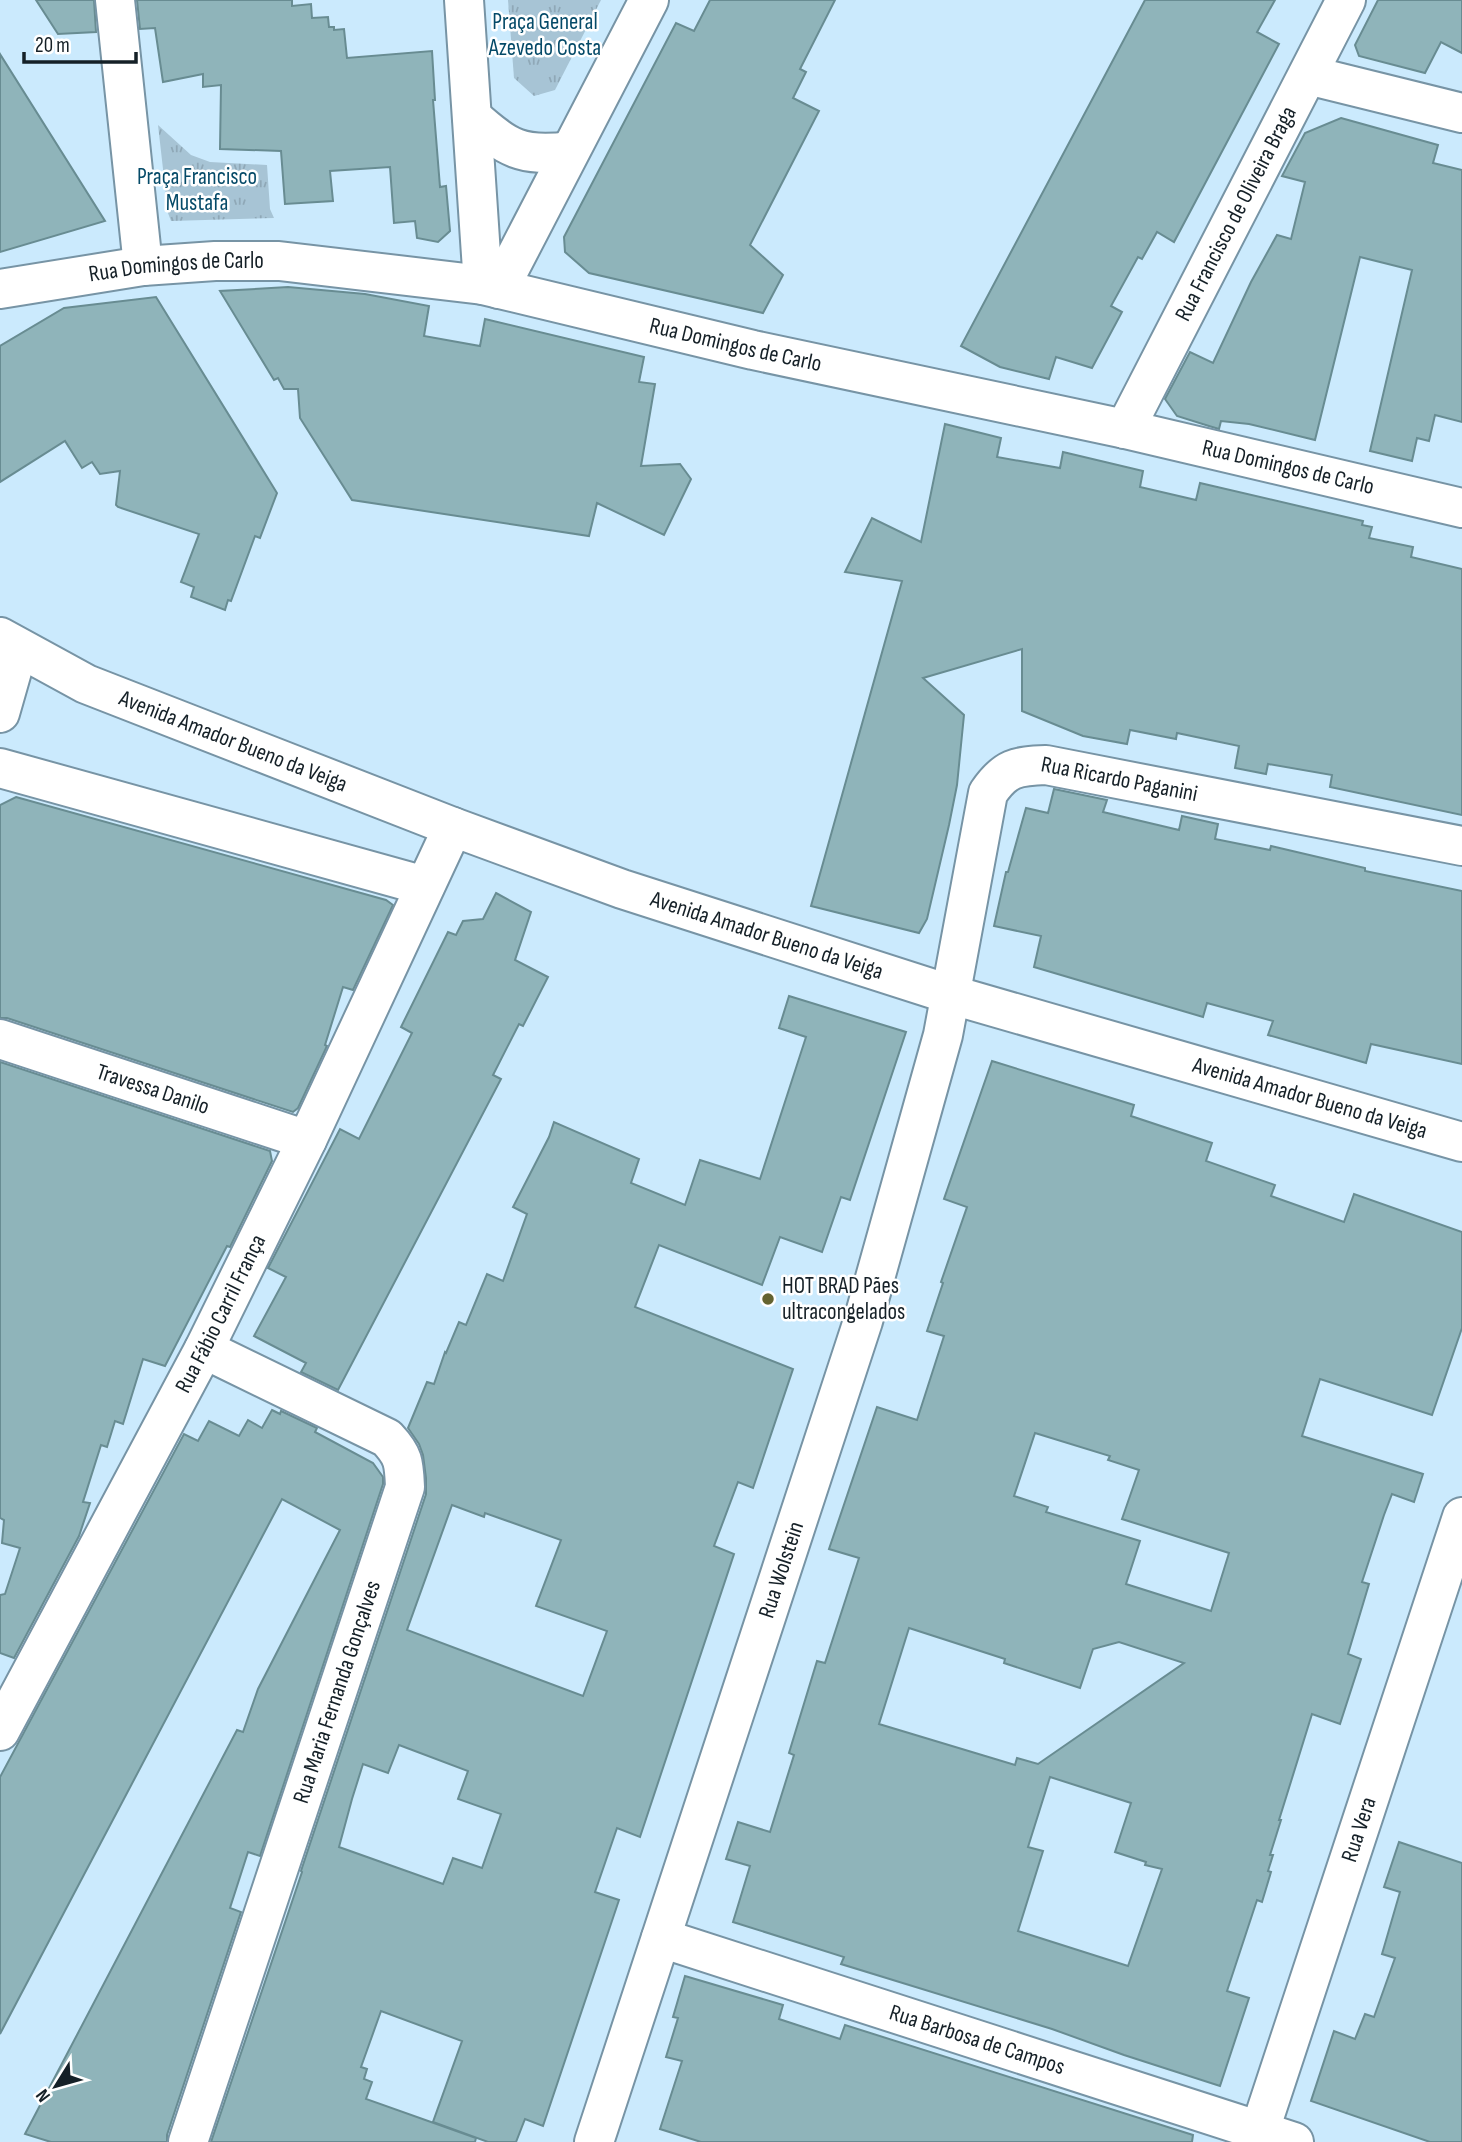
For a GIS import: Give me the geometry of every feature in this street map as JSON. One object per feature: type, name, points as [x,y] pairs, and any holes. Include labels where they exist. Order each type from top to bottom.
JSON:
[{"type":"street","points":[[115,0],[143,266]]},
{"type":"street","points":[[464,0],[472,117],[491,287]]},
{"type":"street","points":[[491,287],[570,151],[649,0]]},
{"type":"street","name":"Rua Francisco de Oliveira Braga","points":[[1125,429],[1346,0]]},
{"type":"street","points":[[1308,75],[1462,113]]},
{"type":"street","points":[[472,117],[500,142],[518,150],[545,154],[570,151]]},
{"type":"street","name":"Rua Domingos de Carlo","points":[[0,289],[143,266],[215,261],[279,261],[491,287],[754,350],[1125,429],[1462,508]]},
{"type":"street","points":[[0,713],[4,659]]},
{"type":"street","name":"Avenida Amador Bueno da Veiga","points":[[4,659],[86,684],[453,827],[622,889],[949,994],[1462,1142]]},
{"type":"street","name":"Rua Ricardo Paganini","points":[[949,994],[988,793],[999,777],[1019,766],[1046,765],[1462,846]]},
{"type":"street","points":[[0,768],[425,886]]},
{"type":"street","name":"Rua Fábio Carril França","points":[[2,1721],[204,1349],[307,1140],[453,827]]},
{"type":"street","name":"Rua Wolstein","points":[[594,2142],[863,1321],[943,1035],[949,994]]},
{"type":"street","name":"Travessa Danilo","points":[[0,1039],[307,1140]]},
{"type":"street","name":"Rua Maria Fernanda Gonçalves","points":[[188,2142],[405,1487],[404,1461],[387,1438],[204,1349]]},
{"type":"street","name":"Rua Vera","points":[[1270,2138],[1462,1517]]},
{"type":"street","name":"Rua Barbosa de Campos","points":[[661,1938],[1270,2138]]},
{"type":"green space","name":"Praça General Azevedo Costa","points":[[508,0],[601,0],[555,90],[534,96],[514,78]]},
{"type":"green space","name":"Praça Francisco Mustafa","points":[[158,125],[191,155],[210,162],[267,165],[270,209],[274,218],[171,221]]},
{"type":"building","points":[[36,0],[94,0],[96,32],[58,34]]},
{"type":"building","points":[[137,0],[292,0],[292,6],[311,4],[312,18],[328,17],[329,27],[334,27],[334,30],[344,29],[347,58],[432,51],[440,187],[446,186],[450,231],[438,242],[417,238],[415,221],[394,223],[390,167],[330,171],[333,201],[285,204],[281,151],[220,149],[221,85],[203,87],[203,74],[163,82],[155,28],[140,29]]},
{"type":"building","points":[[710,0],[835,0],[800,69],[806,72],[793,98],[819,111],[750,245],[783,275],[763,313],[589,273],[565,252],[564,237],[676,23],[694,31]]},
{"type":"building","points":[[1145,0],[1275,0],[1257,32],[1279,44],[1174,242],[1157,232],[1142,259],[1138,257],[1111,306],[1122,312],[1092,368],[1056,357],[1049,379],[1000,367],[961,346]]},
{"type":"building","points":[[1378,0],[1462,0],[1462,53],[1441,42],[1425,73],[1359,56],[1355,45]]},
{"type":"building","points":[[0,54],[105,221],[0,252]]},
{"type":"building","points":[[1341,118],[1438,145],[1433,163],[1462,170],[1462,422],[1435,415],[1429,441],[1417,438],[1412,461],[1370,451],[1412,270],[1360,257],[1315,440],[1249,424],[1221,421],[1219,429],[1177,416],[1165,399],[1190,352],[1213,363],[1251,282],[1277,235],[1291,239],[1305,182],[1282,176],[1305,133]]},
{"type":"building","points":[[288,287],[365,294],[429,306],[424,336],[480,346],[485,319],[644,357],[639,382],[655,384],[641,466],[680,464],[691,479],[664,535],[597,503],[589,536],[352,500],[300,418],[298,389],[284,389],[278,378],[274,380],[220,291]]},
{"type":"building","points":[[156,297],[277,493],[260,538],[255,536],[231,601],[228,600],[225,610],[191,597],[194,587],[181,582],[199,534],[118,507],[116,505],[120,471],[100,474],[92,462],[82,468],[65,441],[0,482],[0,346],[64,308]]},
{"type":"building","points":[[945,424],[1001,438],[997,457],[1060,468],[1063,452],[1143,471],[1140,487],[1196,500],[1200,483],[1363,521],[1362,525],[1372,527],[1369,538],[1413,547],[1411,557],[1462,569],[1462,815],[1330,787],[1332,775],[1268,764],[1266,774],[1235,768],[1239,746],[1177,733],[1176,739],[1130,730],[1127,744],[1083,736],[1022,711],[1022,649],[923,678],[964,715],[957,785],[949,825],[927,919],[919,933],[811,906],[902,581],[845,572],[872,518],[921,542]]},
{"type":"building","points":[[1054,789],[1107,800],[1103,812],[1179,830],[1182,816],[1218,824],[1215,839],[1270,850],[1271,846],[1365,868],[1365,871],[1462,891],[1462,1064],[1371,1044],[1366,1063],[1268,1035],[1273,1021],[1207,1003],[1203,1017],[1034,967],[1041,936],[994,926],[1006,872],[1026,808],[1048,813]]},
{"type":"building","points":[[16,797],[386,900],[393,905],[353,990],[343,987],[325,1045],[327,1046],[298,1108],[293,1112],[7,1018],[0,1018],[0,805]]},
{"type":"building","points":[[496,893],[531,912],[515,960],[548,977],[523,1026],[519,1024],[493,1075],[501,1079],[338,1390],[301,1372],[306,1363],[254,1336],[286,1277],[268,1268],[340,1129],[359,1139],[412,1033],[401,1027],[448,932],[456,935],[463,921],[483,919]]},
{"type":"building","points":[[789,996],[906,1032],[850,1200],[841,1197],[822,1252],[780,1237],[762,1285],[659,1245],[635,1307],[793,1369],[753,1488],[738,1482],[714,1546],[734,1554],[640,1837],[617,1828],[595,1892],[619,1900],[543,2126],[525,2119],[516,2142],[488,2142],[433,2122],[462,2041],[381,2011],[361,2067],[367,2069],[364,2079],[372,2082],[366,2099],[476,2138],[475,2142],[211,2142],[426,1494],[423,1455],[408,1428],[427,1382],[434,1384],[459,1322],[466,1325],[487,1274],[503,1281],[527,1214],[513,1207],[554,1122],[639,1159],[631,1183],[685,1205],[700,1160],[760,1179],[806,1037],[779,1028]],"holes":[[[452,1505],[484,1517],[485,1513],[561,1540],[536,1606],[607,1631],[583,1696],[407,1630]],[[399,1745],[468,1771],[458,1799],[501,1814],[482,1868],[453,1858],[443,1884],[339,1847],[363,1764],[388,1773]]]},
{"type":"building","points":[[992,1061],[1134,1105],[1131,1116],[1212,1143],[1206,1161],[1275,1185],[1271,1196],[1344,1222],[1354,1194],[1462,1232],[1462,1328],[1432,1415],[1320,1379],[1302,1436],[1423,1474],[1414,1502],[1392,1494],[1384,1515],[1362,1582],[1369,1584],[1348,1654],[1361,1659],[1340,1724],[1312,1714],[1279,1820],[1270,1855],[1273,1855],[1268,1871],[1271,1872],[1262,1902],[1257,1900],[1227,1991],[1249,1998],[1220,2086],[1052,2029],[841,1964],[844,1957],[733,1922],[750,1866],[726,1859],[738,1822],[770,1832],[794,1755],[789,1753],[817,1661],[825,1663],[859,1558],[829,1549],[877,1407],[917,1420],[944,1336],[927,1331],[967,1207],[944,1199]],"holes":[[[1035,1433],[1110,1456],[1108,1460],[1139,1470],[1122,1519],[1229,1553],[1211,1611],[1126,1584],[1140,1541],[1046,1512],[1048,1507],[1014,1496]],[[909,1628],[1005,1659],[1004,1663],[1080,1688],[1093,1649],[1119,1642],[1184,1663],[1038,1764],[1017,1758],[1015,1765],[879,1724]],[[1050,1777],[1131,1803],[1115,1852],[1162,1869],[1128,1966],[1018,1931],[1043,1851],[1028,1847]]]},
{"type":"building","points":[[0,1062],[270,1151],[272,1161],[230,1247],[227,1246],[165,1366],[143,1359],[123,1424],[115,1421],[107,1447],[101,1445],[83,1502],[90,1503],[79,1536],[14,1658],[0,1653],[0,1595],[5,1594],[20,1548],[2,1543],[4,1520],[0,1518]]},
{"type":"building","points":[[272,1410],[280,1414],[281,1411],[317,1428],[315,1432],[373,1463],[383,1477],[383,1484],[260,1856],[248,1852],[230,1908],[241,1912],[167,2135],[167,2142],[51,2142],[25,2134],[237,1730],[243,1732],[258,1689],[340,1530],[282,1499],[0,2034],[0,1777],[184,1434],[198,1441],[209,1421],[239,1436],[248,1420],[262,1428]]},
{"type":"building","points":[[1399,1842],[1462,1863],[1462,2142],[1430,2142],[1311,2101],[1334,2031],[1355,2039],[1365,2014],[1374,2017],[1395,1958],[1382,1954],[1400,1892],[1384,1887]]},
{"type":"building","points":[[685,1976],[783,2005],[779,2019],[840,2039],[845,2025],[1193,2135],[1192,2142],[701,2142],[660,2129],[682,2061],[666,2057],[678,2018],[673,2017]]},
{"type":"place","name":"HOT BRAD Pães ultracongelados","points":[[768,1299]]}]
